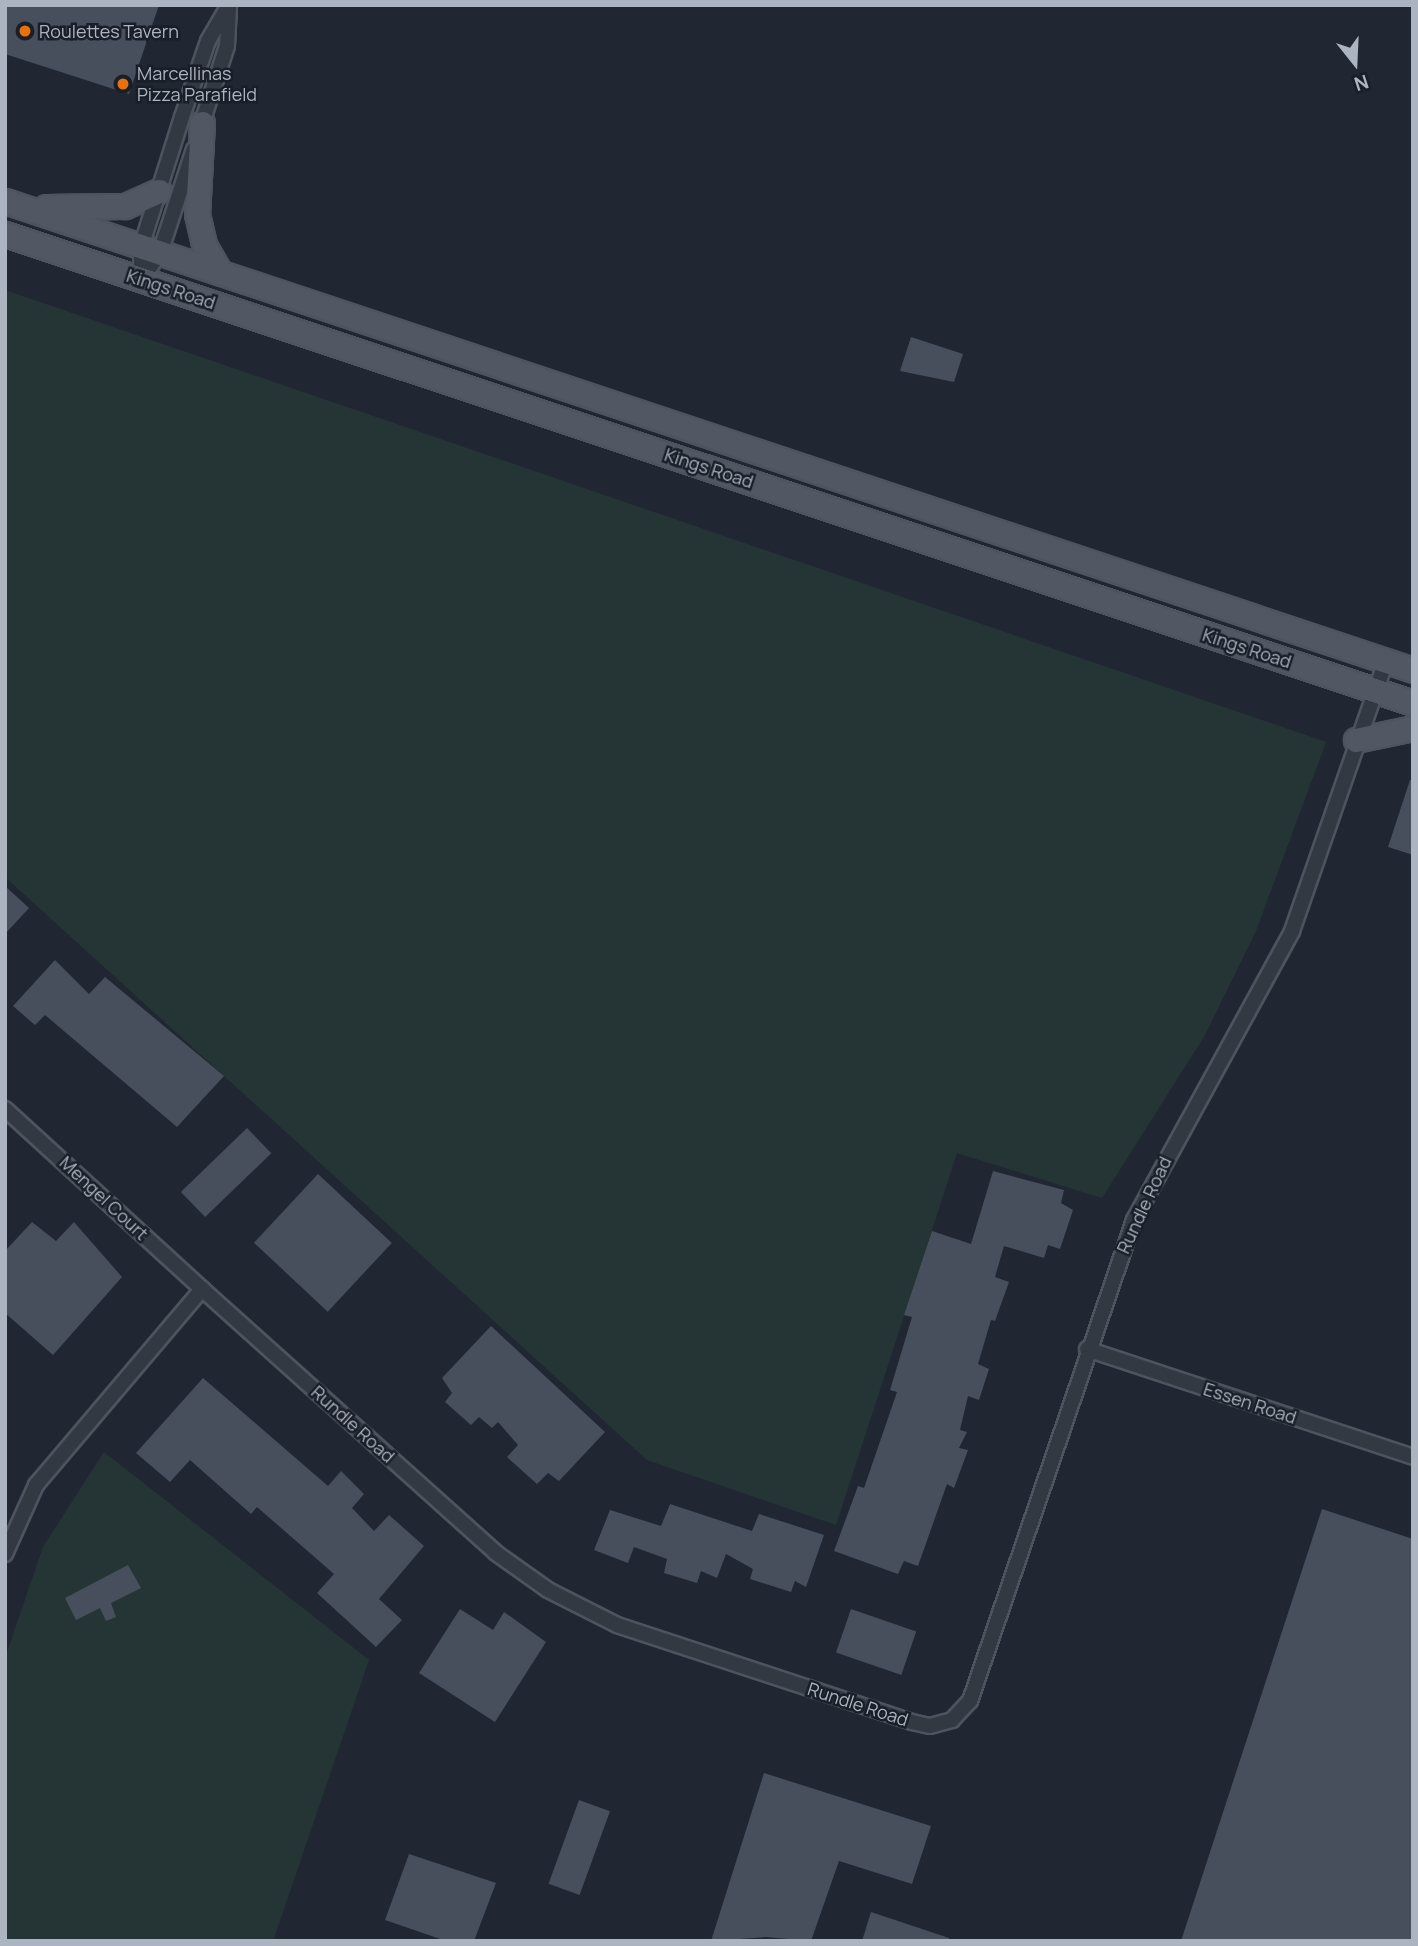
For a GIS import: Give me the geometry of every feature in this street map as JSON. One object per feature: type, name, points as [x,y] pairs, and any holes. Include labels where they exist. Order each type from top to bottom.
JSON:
[{"type":"main road","points":[[202,123],[197,215],[204,245],[220,273]]},
{"type":"main road","points":[[12,203],[125,206],[159,191]]},
{"type":"main road","name":"Kings Road","points":[[12,203],[1413,670]]},
{"type":"main road","name":"Kings Road","points":[[5,234],[1413,703]]},
{"type":"main road","points":[[1356,740],[1413,728]]},
{"type":"street","points":[[141,280],[202,123],[227,46],[229,5]]},
{"type":"street","points":[[151,250],[159,191],[208,40],[229,5]]},
{"type":"street","name":"Rundle Road","points":[[202,1289],[496,1553],[548,1590],[646,1636],[930,1726],[952,1720],[970,1701],[1087,1349],[1153,1179],[1292,931],[1385,661]]},
{"type":"street","name":"Mengel Court","points":[[5,1109],[202,1289]]},
{"type":"street","points":[[5,1554],[36,1485],[202,1289]]},
{"type":"street","name":"Essen Road","points":[[1087,1349],[1413,1457]]},
{"type":"shaded area","points":[[5,290],[1326,742],[1256,931],[1205,1035],[1102,1198],[957,1153],[836,1525],[647,1460],[5,877]]},
{"type":"shaded area","points":[[104,1452],[369,1660],[273,1941],[5,1941],[5,1658],[43,1547]]},
{"type":"building","points":[[5,5],[159,5],[129,94],[5,54]]},
{"type":"building","points":[[911,337],[963,354],[954,382],[900,371]]},
{"type":"building","points":[[1410,780],[1413,780],[1413,855],[1388,847]]},
{"type":"building","points":[[5,886],[29,908],[5,934]]},
{"type":"building","points":[[55,960],[89,994],[105,977],[224,1076],[177,1127],[45,1015],[35,1025],[13,1006]]},
{"type":"building","points":[[247,1128],[271,1153],[205,1217],[181,1192]]},
{"type":"building","points":[[993,1171],[1064,1190],[1061,1203],[1073,1210],[1060,1249],[1048,1245],[1044,1258],[1004,1246],[995,1277],[1009,1282],[995,1321],[991,1320],[978,1364],[989,1369],[979,1400],[968,1396],[960,1430],[967,1432],[959,1448],[968,1450],[954,1488],[947,1484],[918,1566],[904,1561],[898,1574],[834,1551],[858,1486],[864,1488],[897,1392],[890,1390],[912,1317],[904,1315],[932,1231],[971,1244]]},
{"type":"building","points":[[318,1174],[392,1243],[328,1312],[254,1243]]},
{"type":"building","points":[[32,1222],[56,1241],[74,1222],[122,1277],[53,1355],[5,1313],[5,1251]]},
{"type":"building","points":[[491,1326],[605,1432],[559,1481],[548,1473],[537,1484],[507,1457],[518,1445],[498,1422],[492,1428],[479,1417],[471,1425],[445,1402],[452,1393],[442,1378]]},
{"type":"building","points":[[203,1378],[328,1486],[341,1471],[364,1494],[352,1508],[374,1531],[389,1515],[424,1546],[379,1599],[402,1620],[376,1647],[317,1593],[334,1574],[257,1507],[251,1514],[190,1460],[170,1482],[136,1453]]},
{"type":"building","points":[[670,1504],[752,1531],[759,1514],[824,1535],[806,1587],[795,1581],[791,1592],[750,1579],[753,1569],[726,1554],[717,1578],[701,1571],[697,1583],[664,1573],[667,1559],[634,1547],[628,1563],[594,1550],[610,1510],[661,1526]]},
{"type":"building","points":[[1322,1509],[1413,1539],[1413,1941],[1181,1941]]},
{"type":"building","points":[[128,1565],[141,1588],[111,1603],[116,1617],[106,1621],[100,1608],[76,1620],[65,1598]]},
{"type":"building","points":[[460,1609],[493,1630],[504,1612],[546,1642],[495,1722],[419,1673]]},
{"type":"building","points":[[851,1609],[916,1631],[901,1675],[836,1652]]},
{"type":"building","points":[[764,1773],[931,1826],[912,1884],[839,1861],[811,1941],[766,1937],[711,1941]]},
{"type":"building","points":[[579,1800],[610,1811],[580,1895],[549,1884]]},
{"type":"building","points":[[409,1854],[496,1883],[474,1941],[446,1941],[385,1920]]},
{"type":"building","points":[[871,1912],[949,1938],[949,1941],[862,1941]]},
{"type":"place","name":"Roulettes Tavern","points":[[25,31]]},
{"type":"place","name":"Marcellinas Pizza Parafield","points":[[123,84]]}]
